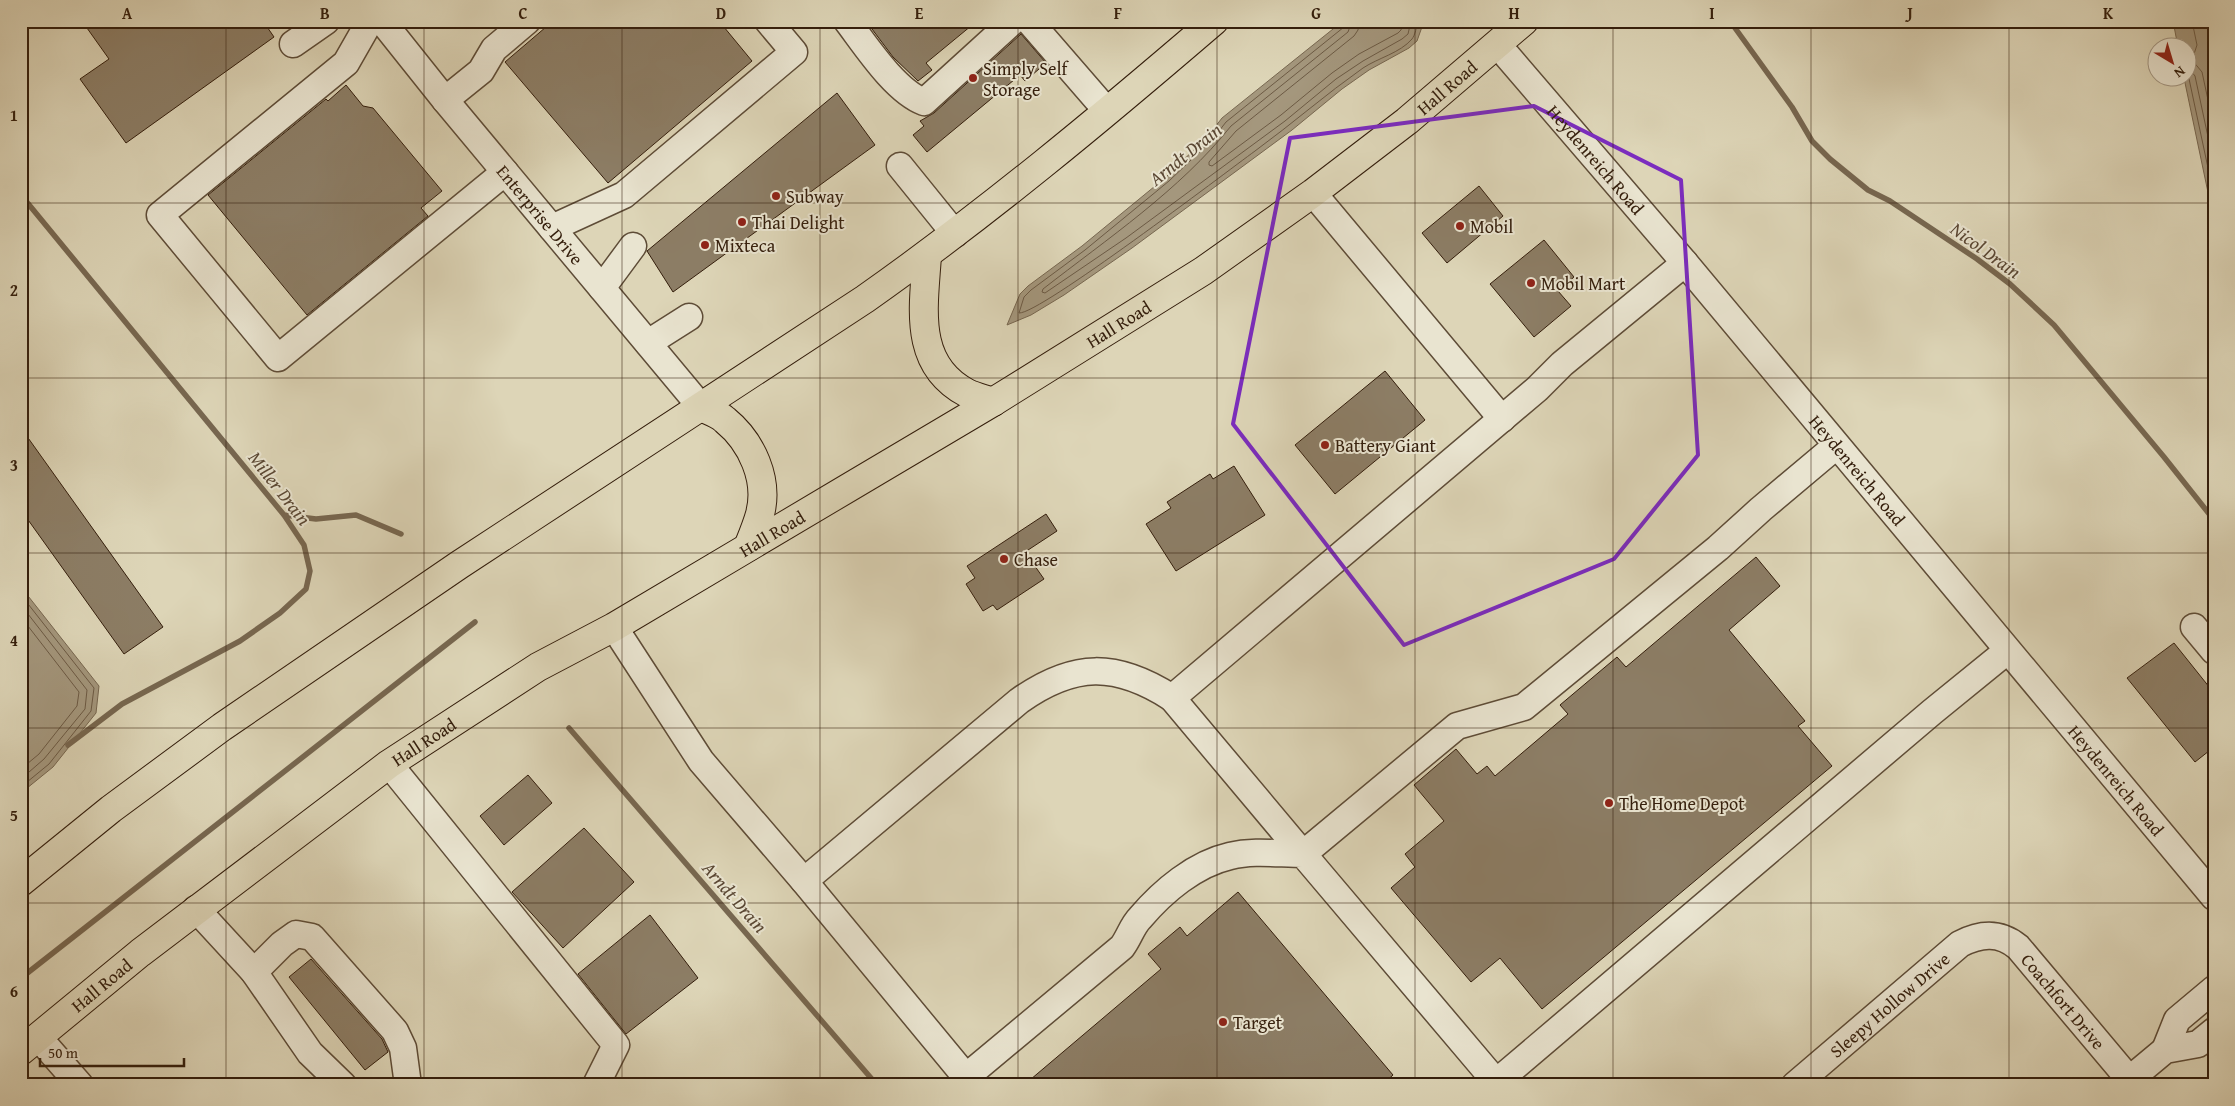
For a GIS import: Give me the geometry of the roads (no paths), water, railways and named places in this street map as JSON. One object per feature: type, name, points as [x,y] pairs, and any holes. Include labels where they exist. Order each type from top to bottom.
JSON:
[{"type":"highway","points":[[21,882],[110,809],[222,726],[459,565],[865,299],[927,255],[1214,21]]},
{"type":"highway","name":"Hall Road","points":[[30,1044],[196,910],[389,764],[538,667],[614,627],[993,402],[1203,271],[1313,193],[1407,121],[1524,21]]},
{"type":"highway","points":[[927,255],[923,318],[924,337],[932,356],[950,381],[968,394],[993,402]]},
{"type":"highway","points":[[701,407],[725,419],[740,436],[755,459],[762,480],[762,494],[760,514],[748,547]]},
{"type":"street","points":[[293,44],[326,21]]},
{"type":"street","points":[[370,21],[346,63],[160,215],[278,358],[505,172]]},
{"type":"street","name":"Enterprise Drive","points":[[382,21],[445,100],[701,407]]},
{"type":"street","points":[[445,100],[481,71],[494,49],[527,21]]},
{"type":"street","points":[[552,228],[624,195],[794,52],[768,21]]},
{"type":"street","points":[[847,21],[900,87],[912,97],[924,102],[1013,21]]},
{"type":"street","points":[[1029,21],[1107,110]]},
{"type":"street","name":"Heydenreich Road","points":[[1497,44],[1685,263],[2007,651],[2210,885]]},
{"type":"street","points":[[900,166],[955,234]]},
{"type":"street","points":[[1313,193],[1502,419]]},
{"type":"street","points":[[602,288],[633,246]]},
{"type":"street","points":[[1172,698],[1502,419],[1537,389],[1562,364],[1685,263]]},
{"type":"street","points":[[648,344],[689,317]]},
{"type":"street","points":[[614,627],[701,761],[804,880],[964,1081],[1114,954],[1126,941],[1138,920],[1155,902],[1188,875],[1210,863],[1232,855],[1248,853],[1303,854],[1458,726],[1524,707],[1718,548],[1761,508],[1836,446]]},
{"type":"street","points":[[2194,627],[2214,651]]},
{"type":"street","points":[[804,880],[1019,701],[1047,683],[1079,672],[1094,670],[1130,676],[1153,686],[1172,698],[1494,1083],[1932,712],[2007,651]]},
{"type":"street","points":[[389,764],[616,1045],[596,1085]]},
{"type":"street","points":[[196,910],[254,972],[310,1053],[343,1085]]},
{"type":"street","points":[[254,972],[282,944],[296,934],[312,937],[395,1031],[403,1048],[408,1085]]},
{"type":"street","name":"Coachfort Drive","points":[[1990,935],[2010,941],[2018,947],[2126,1082]]},
{"type":"street","name":"Sleepy Hollow Drive","points":[[1795,1085],[1960,944],[1979,936],[1990,935]]},
{"type":"street","points":[[2126,1082],[2165,1050],[2177,1020],[2214,989]]},
{"type":"street","points":[[2165,1050],[2198,1044],[2214,1031]]},
{"type":"street","points":[[30,1044],[80,1085]]},
{"type":"water","points":[[1343,21],[1421,21],[1423,24],[1417,41],[1409,48],[1369,70],[1342,89],[1292,130],[1132,248],[1064,295],[1031,315],[1007,325],[1020,294],[1028,286],[1082,246],[1166,177],[1208,136],[1222,118]]},
{"type":"water","points":[[2173,21],[2214,21],[2214,221],[2186,88],[2198,88],[2198,38],[2176,38]]},
{"type":"water","points":[[21,587],[99,686],[96,713],[53,767],[21,793]]},
{"type":"waterway","name":"Nicol Drain","points":[[1730,21],[1792,107],[1812,141],[1830,159],[1868,190],[1890,201],[1977,259],[2010,284],[2054,325],[2214,520]]},
{"type":"waterway","name":"Miller Drain","points":[[21,195],[284,515],[304,545],[310,571],[306,589],[280,613],[240,641],[122,704],[68,745]]},
{"type":"waterway","name":"Arndt Drain","points":[[284,515],[316,519],[356,515],[401,534]]},
{"type":"waterway","points":[[21,978],[475,622]]},
{"type":"waterway","name":"Arndt Drain","points":[[569,728],[877,1085]]},
{"type":"place","name":"Simply Self Storage","points":[[973,78]]},
{"type":"place","name":"Subway","points":[[776,196]]},
{"type":"place","name":"Thai Delight","points":[[742,222]]},
{"type":"place","name":"Mobil","points":[[1460,226]]},
{"type":"place","name":"Mixteca","points":[[705,245]]},
{"type":"place","name":"Mobil Mart","points":[[1531,283]]},
{"type":"place","name":"Battery Giant","points":[[1325,445]]},
{"type":"place","name":"Chase","points":[[1004,559]]},
{"type":"place","name":"The Home Depot","points":[[1609,803]]},
{"type":"place","name":"Target","points":[[1223,1022]]}]
